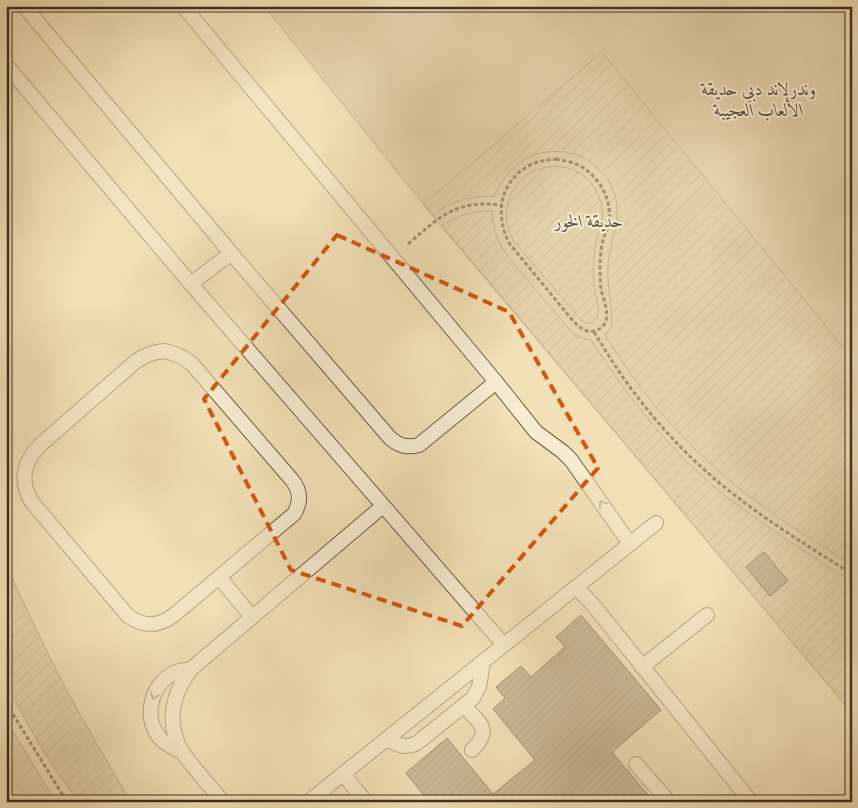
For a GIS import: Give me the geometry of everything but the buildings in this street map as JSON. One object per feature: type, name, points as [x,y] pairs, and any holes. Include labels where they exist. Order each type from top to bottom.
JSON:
[{"type":"lane","points":[[24,6],[231,253],[396,443],[411,447],[419,445],[496,382]]},
{"type":"lane","points":[[183,6],[536,432],[571,460],[630,544]]},
{"type":"lane","points":[[6,65],[191,284],[504,645]]},
{"type":"lane","points":[[191,284],[231,253]]},
{"type":"lane","points":[[154,352],[174,353],[184,357],[192,364],[297,486],[299,493],[298,508],[294,514],[219,577],[167,620],[151,625],[134,621],[64,541],[32,501],[24,482],[27,462],[39,446],[135,362],[154,352]]},
{"type":"lane","points":[[223,802],[182,752],[176,738],[172,724],[173,709],[176,694],[182,681],[190,669],[383,506]]},
{"type":"lane","points":[[308,802],[656,523]]},
{"type":"lane","points":[[219,577],[252,617]]},
{"type":"lane","points":[[576,587],[594,606],[751,802]]},
{"type":"lane","points":[[642,667],[707,615]]},
{"type":"lane","points":[[386,739],[404,746],[413,745],[464,706],[476,693],[483,662]]},
{"type":"lane","points":[[182,752],[159,738],[153,726],[150,713],[152,700],[157,688],[166,678],[178,671],[190,669]]},
{"type":"lane","points":[[464,706],[477,720],[483,730],[482,740],[472,750]]},
{"type":"lane","points":[[636,764],[669,802]]},
{"type":"lane","points":[[343,774],[366,802]]},
{"type":"path","points":[[556,159],[569,161],[581,166],[592,174],[606,195],[609,208],[609,222],[602,243],[600,265],[601,287],[606,316],[605,323],[594,332],[580,328],[508,244],[503,231],[500,219],[504,193],[511,182],[531,165],[556,159]]},
{"type":"path","points":[[392,258],[436,220],[453,210],[477,204],[501,205]]},
{"type":"path","points":[[594,332],[636,396],[660,425],[694,460],[731,492],[770,521],[852,574]]},
{"type":"path","points":[[6,703],[66,802]]},
{"type":"highlighted area","points":[[337,235],[509,312],[598,468],[462,626],[291,570],[204,399]]},
{"type":"green space","points":[[264,6],[852,6],[852,713],[436,220]]},
{"type":"green space","points":[[602,52],[852,358],[852,565],[763,506],[716,469],[680,434],[648,397],[605,335],[611,327],[612,321],[608,264],[617,207],[613,189],[595,166],[579,156],[567,152],[552,151],[538,154],[521,161],[514,167],[508,173],[494,197],[477,197],[462,200],[433,215],[424,204]]},
{"type":"green space","name":"حديقة الخور","points":[[556,166],[565,167],[584,176],[598,193],[602,207],[602,221],[594,254],[594,285],[598,316],[591,324],[582,321],[519,248],[511,236],[507,222],[506,213],[510,196],[519,182],[533,171]]},
{"type":"green space","points":[[492,211],[497,237],[510,259],[573,334],[591,340],[637,405],[689,463],[743,509],[852,582],[852,713],[442,226],[462,215]],"holes":[[[764,552],[788,581],[770,596],[746,567]]]},
{"type":"green space","points":[[6,565],[66,689],[131,802],[78,802],[43,751],[6,685]]},
{"type":"green space","points":[[6,720],[56,802],[6,802]]},
{"type":"park label","name":"وندرلاند دبي حديقة الألعاب العجيبة","points":[[759,99]]}]
